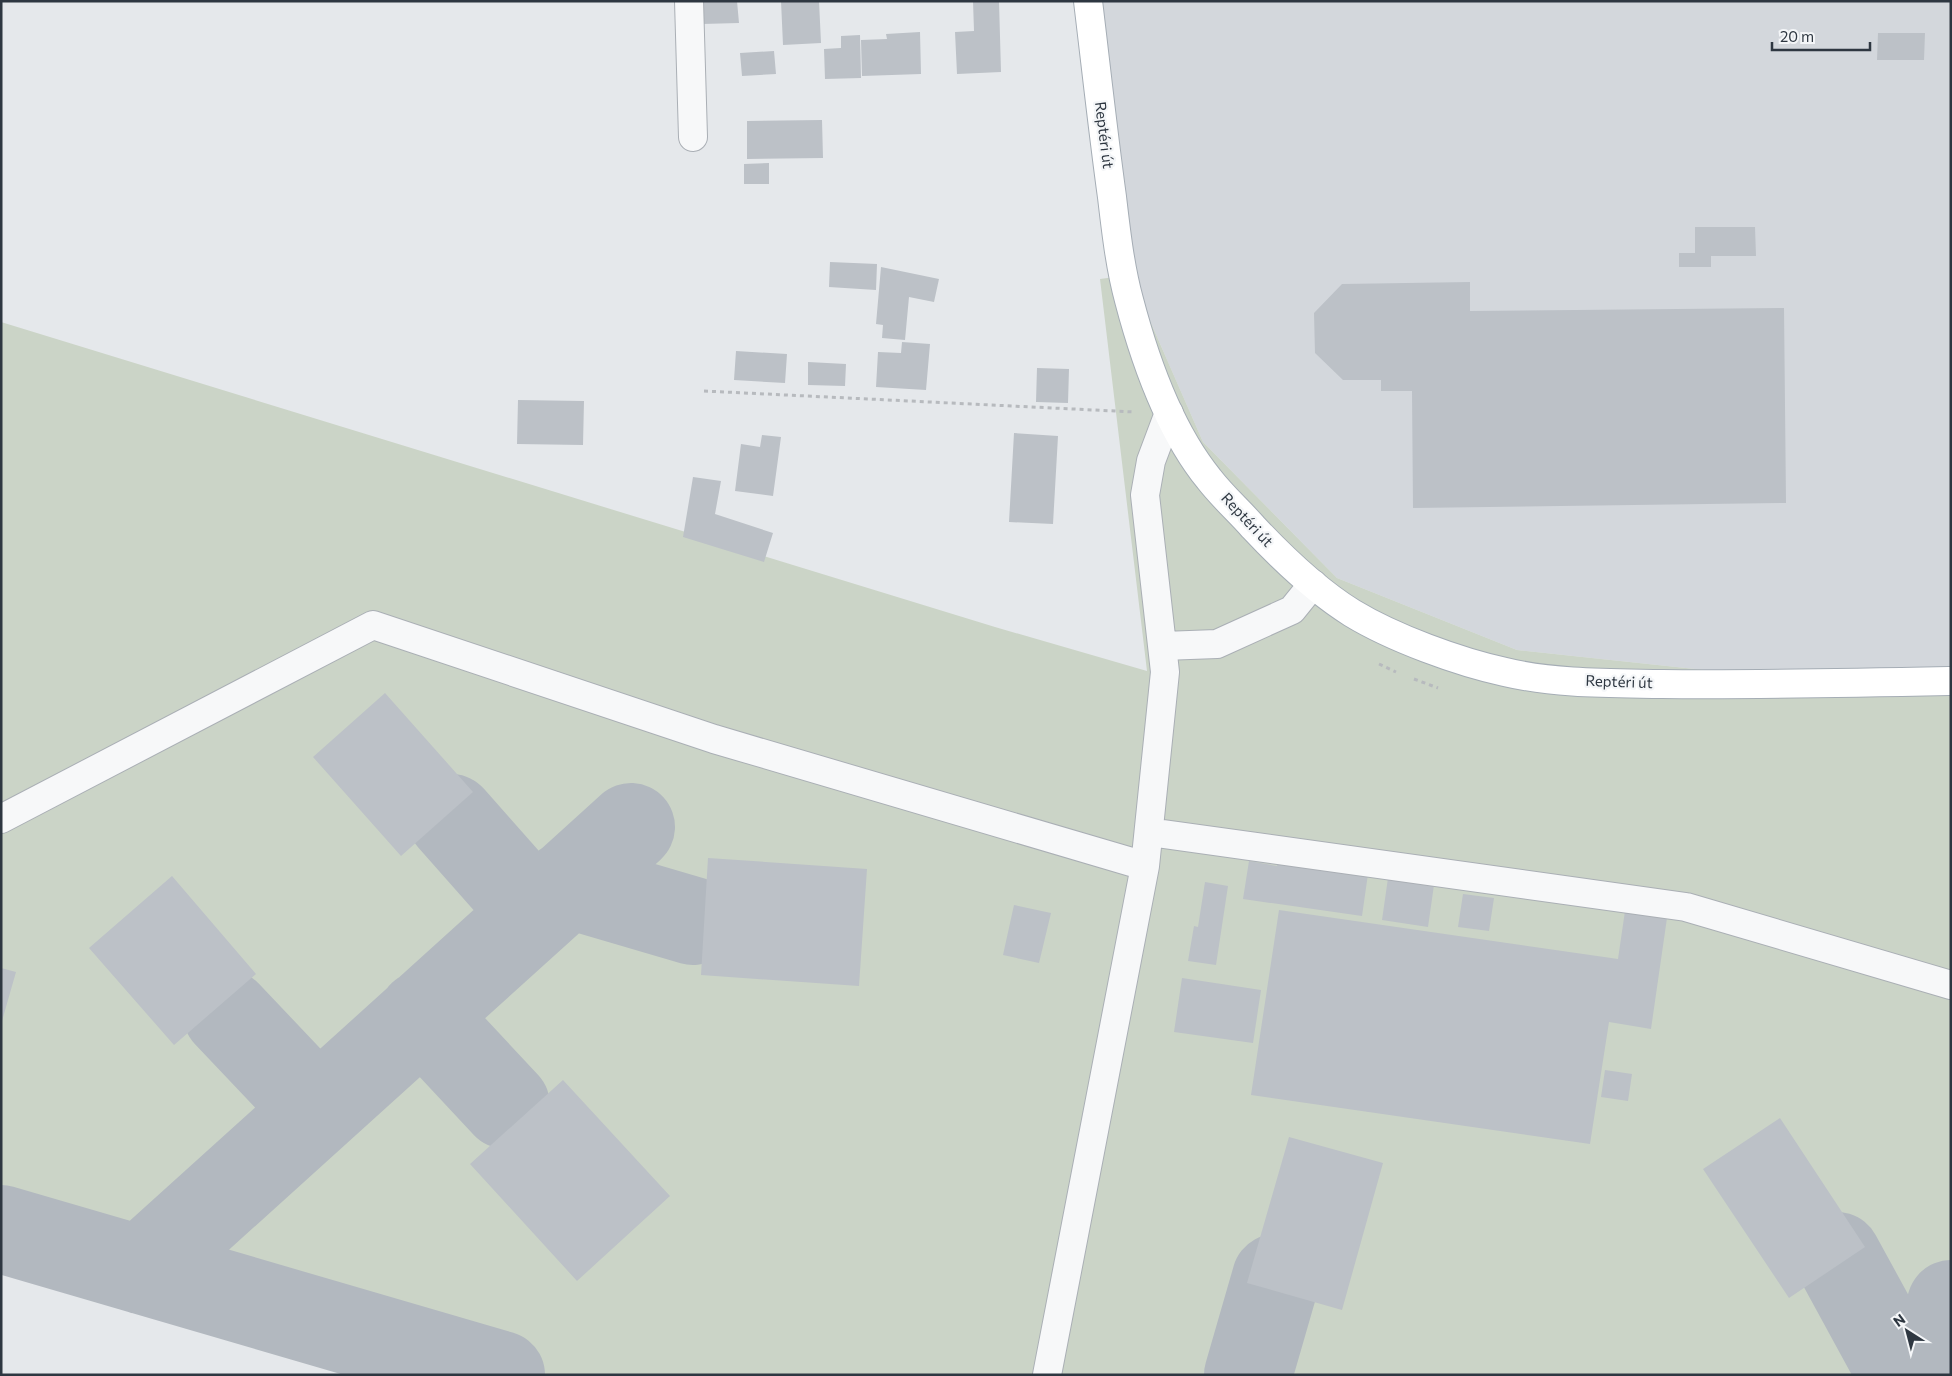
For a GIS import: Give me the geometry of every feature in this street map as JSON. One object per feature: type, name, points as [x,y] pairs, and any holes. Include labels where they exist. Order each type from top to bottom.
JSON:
[{"type":"main road","name":"Reptéri út","points":[[1088,1],[1120,256],[1128,299],[1148,362],[1168,413],[1209,479],[1289,565],[1313,584],[1352,613],[1382,628],[1436,651],[1505,672],[1561,680],[1634,683],[1753,685],[1951,680]]},
{"type":"street","points":[[689,1],[693,137]]},
{"type":"street","points":[[1048,1375],[1145,866],[1165,672],[1145,495],[1152,461],[1168,413]]},
{"type":"street","points":[[1163,646],[1217,644],[1292,610],[1313,584]]},
{"type":"street","points":[[1,819],[373,625],[714,739],[1145,866]]},
{"type":"street","points":[[1149,832],[1686,907],[1951,985]]},
{"type":"path","points":[[704,391],[1126,412]]},
{"type":"shaded area","points":[[1101,1],[1951,1],[1951,670],[1770,677],[1517,650],[1337,578],[1203,442],[1130,275]]},
{"type":"shaded area","points":[[1130,275],[1203,442],[1337,578],[1517,650],[1770,677],[1951,670],[1951,1375],[431,1375],[1,1249],[1,322],[995,627],[1147,671],[1100,279]]},
{"type":"building","points":[[700,1],[737,1],[739,23],[702,24]]},
{"type":"building","points":[[781,1],[819,1],[821,43],[783,45]]},
{"type":"building","points":[[973,1],[999,1],[1001,72],[957,74],[955,32],[974,31]]},
{"type":"building","points":[[920,32],[921,74],[862,76],[861,40],[887,39],[886,34]]},
{"type":"building","points":[[1878,33],[1925,33],[1924,60],[1877,60]]},
{"type":"building","points":[[860,35],[861,78],[825,79],[824,49],[841,48],[841,36]]},
{"type":"building","points":[[774,51],[776,74],[742,76],[740,53]]},
{"type":"building","points":[[822,120],[823,158],[747,159],[747,121]]},
{"type":"building","points":[[769,163],[769,184],[744,184],[744,164]]},
{"type":"building","points":[[1695,227],[1755,227],[1756,256],[1711,256],[1711,267],[1679,267],[1679,253],[1695,253]]},
{"type":"building","points":[[830,262],[877,264],[876,290],[829,287]]},
{"type":"building","points":[[881,267],[939,279],[934,302],[909,297],[905,340],[882,338],[883,325],[876,324]]},
{"type":"building","points":[[1470,282],[1470,311],[1784,308],[1786,503],[1413,508],[1412,391],[1381,391],[1381,380],[1343,380],[1315,353],[1314,313],[1342,284]]},
{"type":"building","points":[[902,342],[930,344],[926,390],[876,387],[878,352],[901,353]]},
{"type":"building","points":[[736,351],[787,354],[785,383],[734,380]]},
{"type":"building","points":[[808,362],[846,364],[845,386],[808,385]]},
{"type":"building","points":[[1037,368],[1069,369],[1068,403],[1036,402]]},
{"type":"building","points":[[518,400],[584,401],[583,445],[517,444]]},
{"type":"building","points":[[1014,433],[1058,436],[1053,524],[1009,522]]},
{"type":"building","points":[[762,435],[781,437],[773,496],[735,491],[741,444],[760,447]]},
{"type":"building","points":[[693,477],[721,481],[715,514],[773,533],[764,562],[683,537]]},
{"type":"building","points":[[385,693],[473,792],[401,856],[313,757]]},
{"type":"building","points":[[708,858],[867,869],[859,986],[701,975]]},
{"type":"building","points":[[1249,861],[1277,866],[1278,861],[1368,874],[1362,916],[1243,899]]},
{"type":"building","points":[[1389,871],[1435,878],[1428,927],[1382,920]]},
{"type":"building","points":[[172,876],[256,974],[174,1045],[89,948]]},
{"type":"building","points":[[1205,882],[1228,886],[1216,965],[1188,961],[1194,926],[1198,927]]},
{"type":"building","points":[[1463,894],[1494,898],[1489,931],[1458,927]]},
{"type":"building","points":[[1014,905],[1051,913],[1039,963],[1003,955]]},
{"type":"building","points":[[1279,910],[1618,959],[1625,911],[1667,918],[1651,1029],[1609,1022],[1590,1144],[1251,1095]]},
{"type":"building","points":[[1,968],[16,972],[2,1021],[1,1021]]},
{"type":"building","points":[[1182,978],[1261,990],[1253,1043],[1174,1032]]},
{"type":"building","points":[[1605,1070],[1632,1074],[1628,1101],[1601,1097]]},
{"type":"building","points":[[563,1080],[670,1196],[577,1281],[470,1164]]},
{"type":"building","points":[[1780,1118],[1865,1247],[1789,1298],[1703,1169]]},
{"type":"building","points":[[1289,1137],[1383,1163],[1342,1310],[1247,1283]]},
{"type":"taxiway","points":[[451,818],[535,913]]},
{"type":"taxiway","points":[[141,1270],[631,827]]},
{"type":"taxiway","points":[[567,884],[693,921]]},
{"type":"taxiway","points":[[227,1014],[318,1110]]},
{"type":"taxiway","points":[[422,1015],[506,1105]]},
{"type":"taxiway","points":[[1,1229],[501,1375]]},
{"type":"taxiway","points":[[1837,1256],[1902,1375]]},
{"type":"taxiway","points":[[1248,1375],[1276,1278]]},
{"type":"taxiway","points":[[1929,1375],[1951,1304]]}]
